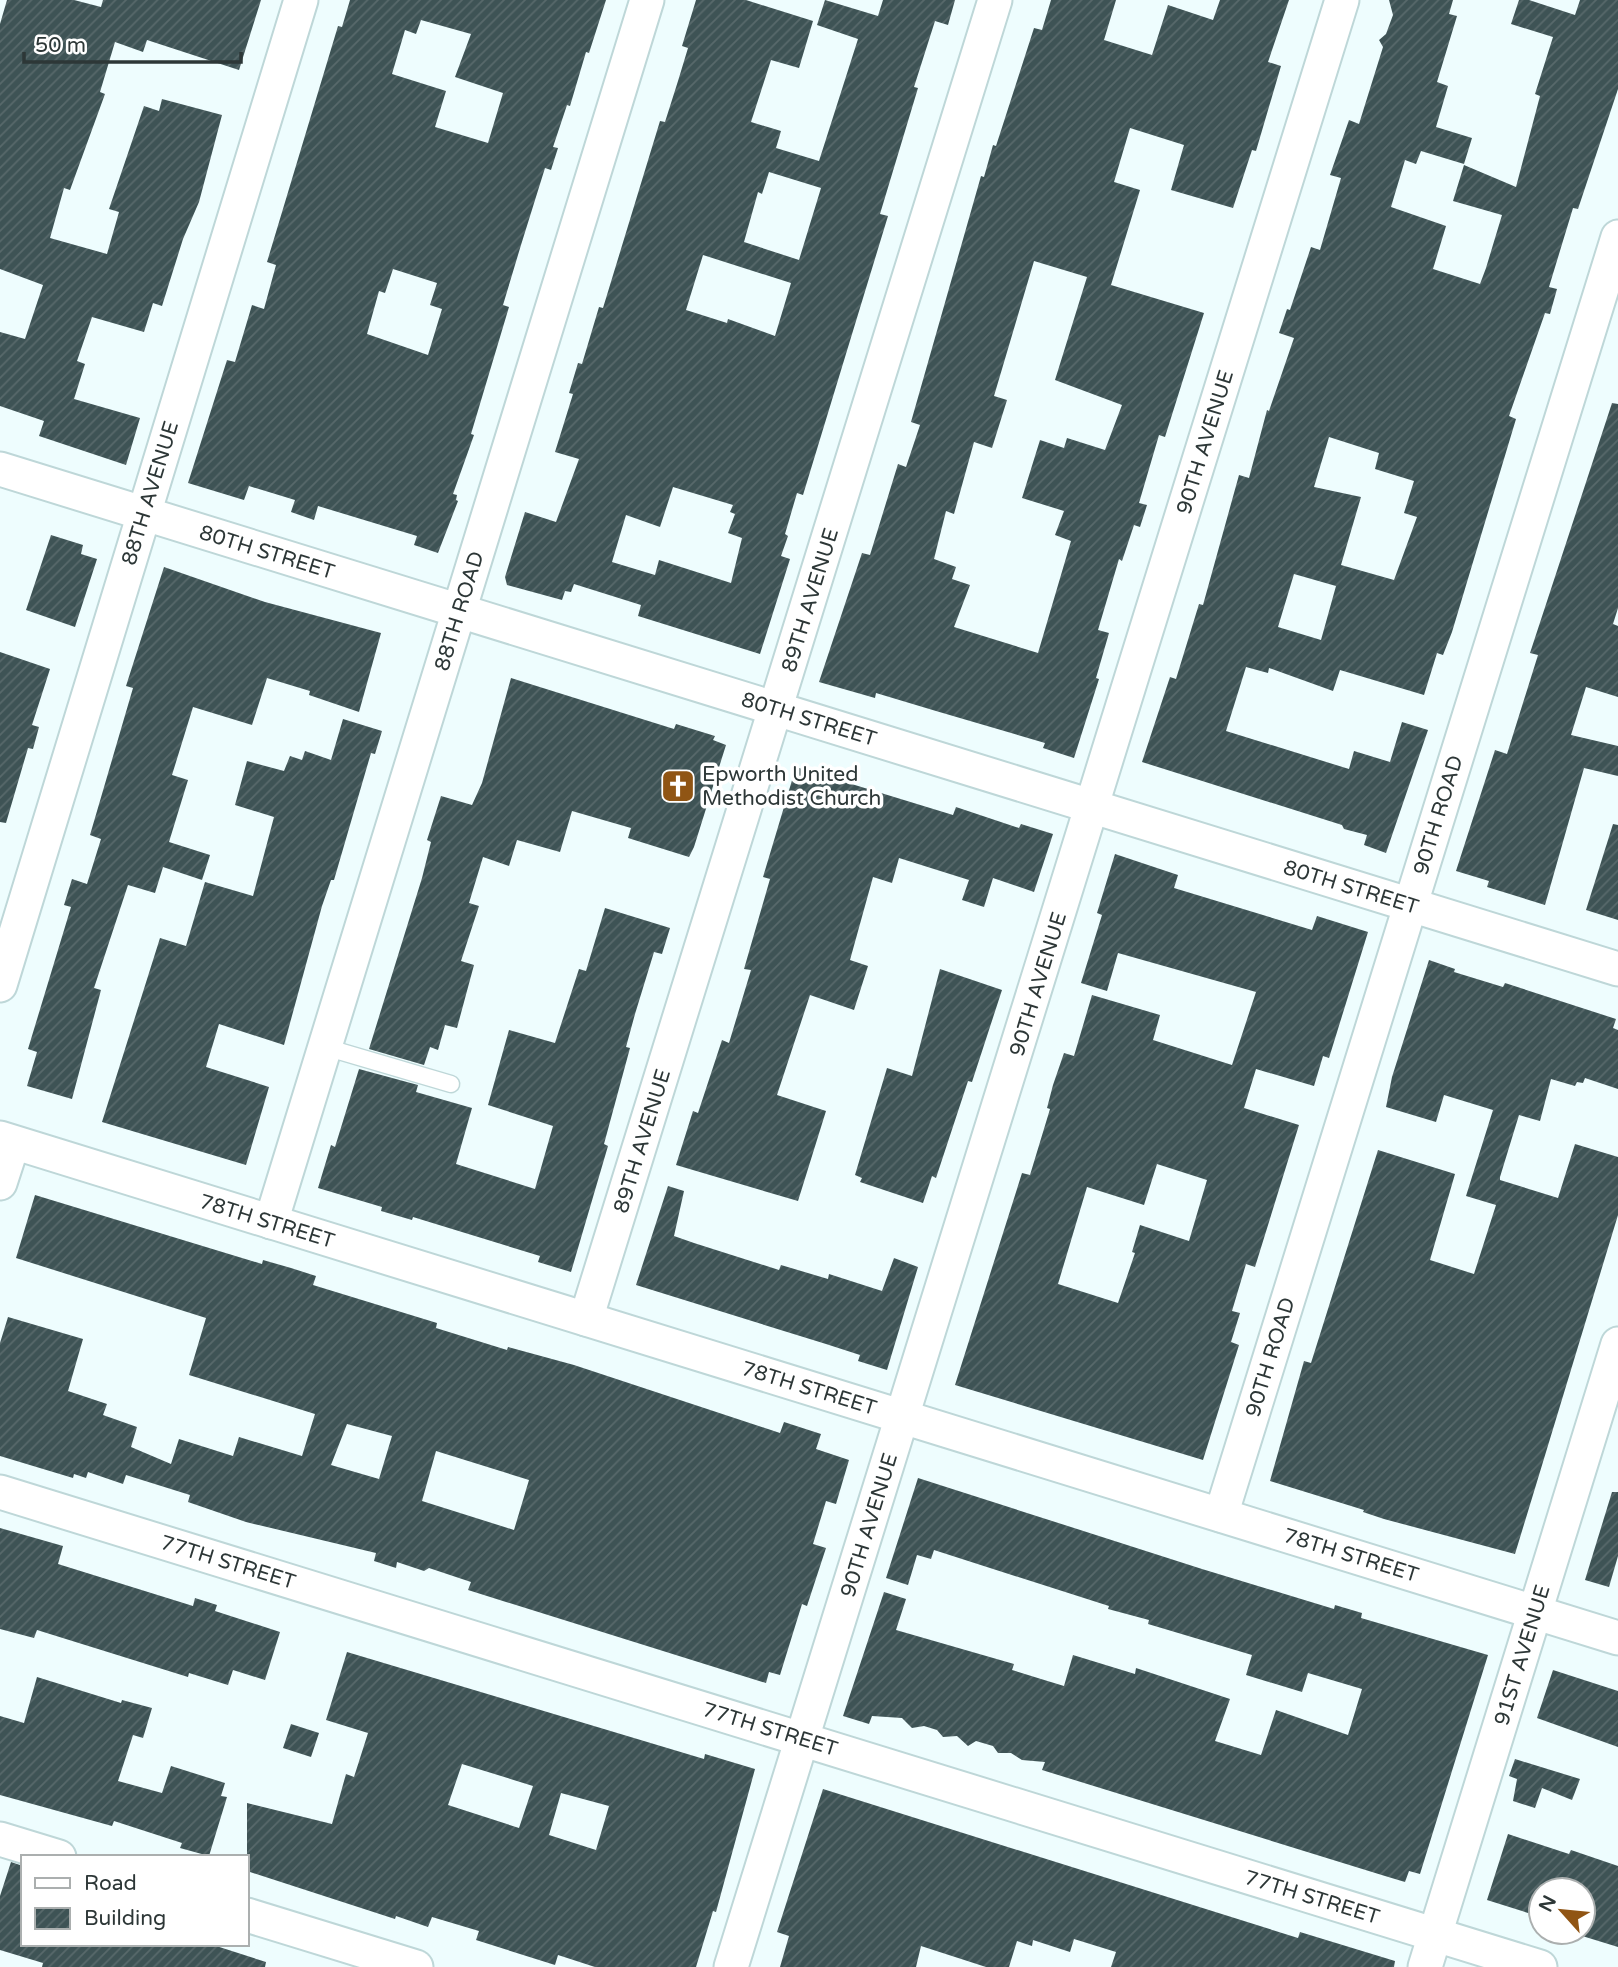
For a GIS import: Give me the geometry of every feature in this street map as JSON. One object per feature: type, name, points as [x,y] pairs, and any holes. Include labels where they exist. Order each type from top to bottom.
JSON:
[{"type":"street","name":"88TH AVENUE","points":[[0,985],[301,0]]},
{"type":"street","name":"88TH ROAD","points":[[271,1222],[647,0]]},
{"type":"street","name":"89TH AVENUE","points":[[586,1319],[995,0]]},
{"type":"street","name":"90TH AVENUE","points":[[731,1967],[1342,0]]},
{"type":"street","name":"90TH ROAD","points":[[1221,1515],[1618,237]]},
{"type":"street","name":"80TH STREET","points":[[0,469],[1618,969]]},
{"type":"street","name":"78TH STREET","points":[[7,1140],[1618,1638]]},
{"type":"street","points":[[0,1183],[7,1140]]},
{"type":"street","name":"91ST AVENUE","points":[[1425,1967],[1618,1344]]},
{"type":"street","name":"77TH STREET","points":[[0,1492],[1540,1967]]},
{"type":"street","points":[[0,1839],[52,1855]]},
{"type":"street","points":[[248,1915],[416,1967]]},
{"type":"lane","points":[[325,1047],[451,1084]]},
{"type":"building","points":[[7,0],[74,0],[101,7],[103,0],[261,0],[239,70],[147,40],[143,52],[115,42],[100,92],[105,94],[70,190],[64,188],[50,238],[107,254],[119,212],[109,209],[144,106],[159,111],[162,99],[222,115],[199,202],[183,239],[162,306],[153,303],[144,332],[92,317],[77,361],[85,364],[74,399],[140,418],[126,465],[39,436],[44,421],[0,406],[0,332],[25,339],[43,285],[0,269],[0,24]]},
{"type":"building","points":[[350,0],[606,0],[553,147],[558,148],[551,170],[545,168],[521,245],[503,305],[509,307],[471,434],[474,435],[453,494],[457,495],[458,501],[438,553],[414,545],[417,536],[318,506],[314,520],[291,512],[295,500],[249,486],[244,500],[188,483],[227,360],[235,362],[252,305],[264,309],[276,265],[267,262],[338,26],[342,27]],"holes":[[[421,20],[471,34],[455,77],[503,93],[488,143],[435,127],[446,91],[392,74],[405,30],[416,34]],[[393,269],[437,283],[430,305],[442,309],[428,355],[367,334],[379,291],[385,293]]]},
{"type":"building","points":[[696,0],[746,0],[813,21],[799,68],[771,60],[751,122],[781,131],[776,148],[819,161],[858,39],[817,25],[825,0],[878,16],[883,0],[955,0],[948,25],[935,21],[914,87],[918,88],[880,214],[888,216],[803,495],[797,493],[785,534],[788,536],[781,556],[790,559],[760,654],[638,616],[641,605],[574,584],[571,592],[565,591],[562,600],[507,585],[505,577],[525,512],[556,522],[579,459],[555,452],[573,394],[569,393],[578,363],[582,364],[599,307],[603,308],[660,121],[665,122],[688,48],[682,46]],"holes":[[[769,172],[821,188],[799,260],[744,242],[758,192],[762,194]],[[703,255],[791,283],[775,336],[728,319],[727,323],[686,310]],[[673,487],[733,505],[730,512],[735,514],[728,533],[742,538],[731,583],[659,560],[655,575],[612,562],[626,515],[660,527]]]},
{"type":"building","points":[[1051,0],[1116,0],[1104,40],[1152,55],[1168,5],[1213,20],[1220,0],[1289,0],[1268,62],[1281,66],[1256,151],[1252,150],[1233,208],[1171,190],[1184,145],[1130,128],[1114,182],[1140,190],[1111,285],[1204,313],[1165,437],[1159,435],[1139,503],[1147,505],[1140,527],[1134,525],[1122,561],[1119,559],[1098,630],[1109,633],[1096,678],[1099,679],[1074,758],[1043,748],[1045,743],[876,693],[875,698],[819,682],[862,553],[870,555],[898,464],[906,467],[920,425],[911,422],[981,176],[984,177],[993,145],[996,146],[1034,28],[1042,30]],"holes":[[[1034,261],[1087,277],[1055,380],[1122,405],[1105,450],[1067,438],[1064,448],[1040,440],[1022,498],[1064,511],[1055,535],[1071,541],[1038,653],[954,627],[970,585],[952,579],[956,567],[934,559],[946,511],[954,514],[974,442],[992,448],[1007,400],[994,396]]]},
{"type":"building","points":[[1389,0],[1453,0],[1449,14],[1457,16],[1437,82],[1448,86],[1436,127],[1472,138],[1464,164],[1421,151],[1416,164],[1405,160],[1391,207],[1446,226],[1433,269],[1480,284],[1502,215],[1453,201],[1464,165],[1516,187],[1540,96],[1535,94],[1553,37],[1511,24],[1519,0],[1529,0],[1575,15],[1580,0],[1618,0],[1618,89],[1578,209],[1573,208],[1549,287],[1557,289],[1550,314],[1545,313],[1509,416],[1516,419],[1452,632],[1443,655],[1437,653],[1424,695],[1340,670],[1333,691],[1269,668],[1268,673],[1246,667],[1226,731],[1349,769],[1354,751],[1390,762],[1402,722],[1428,730],[1386,853],[1364,845],[1367,835],[1344,829],[1342,825],[1142,762],[1170,677],[1176,679],[1199,604],[1203,605],[1239,475],[1249,478],[1267,410],[1269,411],[1294,338],[1279,333],[1287,309],[1290,310],[1311,247],[1320,250],[1341,178],[1330,175],[1349,120],[1359,124],[1383,47],[1379,40],[1386,34],[1393,15]],"holes":[[[1329,437],[1379,453],[1375,469],[1414,481],[1404,513],[1417,517],[1394,580],[1341,565],[1361,497],[1314,487]],[[1294,574],[1336,586],[1321,640],[1278,627]]]},
{"type":"building","points":[[1612,403],[1618,404],[1618,608],[1613,624],[1618,626],[1618,697],[1586,687],[1571,735],[1618,746],[1618,776],[1584,768],[1545,905],[1487,887],[1489,881],[1456,871],[1495,750],[1507,754],[1538,655],[1530,653]]},
{"type":"building","points":[[51,535],[83,545],[81,554],[97,559],[75,627],[26,610]]},
{"type":"building","points":[[164,567],[265,602],[381,633],[359,712],[309,695],[310,691],[267,678],[252,725],[193,707],[172,775],[188,780],[169,842],[210,855],[202,880],[163,867],[155,893],[128,885],[94,988],[101,990],[72,1099],[27,1086],[37,1052],[28,1049],[71,907],[64,905],[72,879],[87,884],[101,839],[90,835],[133,688],[126,686]]},
{"type":"building","points":[[0,652],[50,669],[32,725],[39,727],[33,749],[28,748],[6,823],[0,822]]},
{"type":"building","points":[[511,678],[674,729],[676,724],[715,736],[713,740],[726,745],[694,847],[689,857],[628,838],[631,828],[572,811],[560,852],[517,840],[509,866],[483,857],[469,903],[479,906],[461,961],[474,965],[457,1028],[445,1025],[438,1050],[430,1047],[424,1065],[369,1049],[422,878],[431,842],[427,840],[441,796],[472,805],[482,783]]},
{"type":"building","points":[[343,719],[382,731],[375,754],[371,753],[334,880],[331,880],[322,906],[284,1045],[219,1024],[206,1067],[269,1087],[246,1165],[102,1122],[160,938],[186,946],[205,882],[253,896],[274,817],[235,805],[247,761],[284,771],[290,756],[302,760],[305,751],[331,760]]},
{"type":"building","points":[[796,767],[953,815],[956,807],[1019,828],[1021,824],[1053,834],[1034,892],[993,878],[984,907],[962,900],[969,880],[899,858],[892,883],[873,877],[850,960],[868,966],[854,1010],[810,995],[777,1095],[826,1111],[798,1201],[676,1165],[693,1111],[698,1113],[722,1040],[729,1043],[751,970],[744,969],[770,879],[763,877]]},
{"type":"building","points":[[1613,824],[1618,825],[1618,920],[1586,910]]},
{"type":"building","points":[[1115,854],[1178,875],[1174,888],[1312,930],[1317,916],[1368,932],[1329,1058],[1323,1056],[1314,1086],[1256,1069],[1244,1108],[1299,1125],[1255,1267],[1246,1264],[1232,1311],[1240,1313],[1231,1342],[1239,1345],[1203,1460],[955,1385],[1022,1173],[1030,1175],[1064,1053],[1074,1056],[1092,995],[1160,1015],[1153,1040],[1232,1065],[1256,992],[1118,953],[1107,991],[1081,983],[1102,915],[1097,913]],"holes":[[[1157,1164],[1207,1180],[1189,1241],[1140,1225],[1132,1252],[1135,1253],[1118,1303],[1058,1284],[1087,1187],[1144,1205]]]},
{"type":"building","points":[[605,908],[670,928],[662,954],[654,952],[635,1014],[626,1047],[630,1048],[604,1144],[608,1146],[571,1272],[538,1262],[540,1256],[413,1217],[412,1220],[381,1211],[382,1207],[318,1188],[331,1145],[335,1147],[359,1069],[418,1085],[416,1092],[472,1108],[456,1164],[535,1189],[553,1126],[488,1105],[509,1030],[555,1043],[579,969],[586,971]]},
{"type":"building","points":[[1429,960],[1455,969],[1454,972],[1503,987],[1505,983],[1616,1019],[1613,1028],[1618,1030],[1618,1089],[1585,1078],[1583,1083],[1577,1082],[1575,1086],[1551,1079],[1540,1121],[1519,1115],[1500,1177],[1500,1180],[1558,1198],[1575,1144],[1618,1157],[1618,1215],[1515,1554],[1384,1519],[1363,1512],[1364,1510],[1270,1481],[1304,1361],[1311,1363],[1378,1150],[1455,1174],[1430,1260],[1474,1274],[1496,1205],[1466,1196],[1493,1110],[1444,1095],[1436,1122],[1386,1107],[1392,1077]]},
{"type":"building","points":[[940,969],[1002,990],[972,1082],[968,1081],[936,1178],[932,1176],[923,1203],[860,1182],[862,1178],[855,1175],[887,1068],[912,1076]]},
{"type":"building","points":[[668,1186],[684,1191],[674,1236],[694,1243],[779,1270],[781,1265],[828,1279],[829,1274],[882,1291],[894,1258],[918,1267],[887,1370],[858,1361],[860,1355],[636,1285]]},
{"type":"building","points":[[35,1195],[262,1264],[263,1260],[316,1276],[313,1285],[437,1323],[436,1328],[507,1350],[508,1347],[574,1365],[780,1433],[784,1422],[821,1434],[816,1449],[849,1460],[836,1504],[826,1501],[813,1544],[826,1548],[807,1606],[802,1604],[780,1675],[769,1672],[766,1683],[468,1590],[471,1582],[429,1568],[424,1571],[397,1562],[396,1568],[374,1561],[376,1553],[246,1522],[188,1502],[190,1495],[126,1475],[123,1484],[88,1472],[86,1478],[74,1474],[73,1478],[0,1456],[0,1343],[8,1317],[83,1339],[68,1391],[107,1404],[103,1415],[137,1427],[131,1447],[171,1464],[179,1439],[233,1456],[239,1437],[302,1456],[315,1414],[189,1375],[206,1318],[16,1258]],"holes":[[[347,1424],[392,1436],[379,1479],[331,1465]],[[436,1451],[529,1480],[514,1530],[422,1501]]]},
{"type":"building","points":[[918,1478],[1202,1569],[1334,1609],[1335,1605],[1362,1613],[1361,1618],[1488,1655],[1420,1874],[1409,1871],[1405,1882],[1385,1876],[1042,1770],[1045,1762],[1022,1760],[1011,1753],[998,1753],[993,1746],[976,1741],[968,1746],[957,1736],[943,1737],[937,1730],[924,1726],[912,1728],[902,1718],[872,1716],[869,1724],[843,1716],[884,1592],[906,1599],[896,1630],[1014,1664],[1012,1670],[1041,1679],[1064,1686],[1073,1655],[1135,1674],[1136,1668],[1230,1699],[1215,1741],[1261,1755],[1276,1710],[1348,1735],[1362,1689],[1308,1673],[1302,1692],[1246,1675],[1252,1655],[1148,1624],[1149,1620],[1108,1609],[1109,1606],[934,1550],[931,1559],[917,1555],[908,1585],[886,1578]]},
{"type":"building","points":[[1612,1492],[1618,1492],[1618,1556],[1609,1587],[1585,1580]]},
{"type":"building","points":[[0,1528],[63,1546],[58,1564],[193,1606],[195,1598],[217,1605],[215,1611],[280,1632],[265,1680],[233,1670],[228,1685],[189,1673],[188,1677],[37,1630],[34,1638],[0,1629]]},
{"type":"building","points":[[347,1652],[704,1759],[705,1754],[755,1769],[716,1912],[713,1911],[696,1967],[595,1967],[558,1955],[555,1965],[476,1940],[479,1931],[432,1917],[428,1927],[396,1916],[395,1919],[248,1871],[247,1803],[332,1824],[346,1774],[354,1777],[368,1733],[326,1720]],"holes":[[[462,1764],[533,1786],[519,1828],[448,1805]],[[561,1793],[609,1806],[596,1850],[549,1835]]]},
{"type":"building","points":[[1553,1670],[1618,1691],[1618,1747],[1537,1718]]},
{"type":"building","points":[[37,1677],[121,1703],[122,1700],[152,1708],[143,1738],[133,1735],[118,1781],[162,1793],[171,1766],[225,1783],[221,1796],[227,1797],[209,1855],[180,1848],[182,1843],[114,1821],[112,1826],[0,1795],[0,1716],[24,1723]]},
{"type":"building","points":[[291,1724],[319,1733],[311,1757],[283,1748]]},
{"type":"building","points":[[1515,1759],[1580,1779],[1572,1800],[1542,1788],[1535,1808],[1513,1801],[1517,1779],[1509,1776]]},
{"type":"building","points":[[823,1789],[1298,1938],[1300,1932],[1395,1961],[1394,1967],[1111,1967],[1116,1952],[1074,1939],[1070,1952],[1033,1940],[1032,1946],[1017,1941],[1009,1967],[986,1967],[921,1946],[916,1967],[780,1967],[789,1936],[777,1932]]},
{"type":"building","points":[[1508,1834],[1569,1854],[1571,1850],[1618,1866],[1618,1947],[1597,1941],[1597,1876],[1527,1876],[1527,1913],[1487,1900]]},
{"type":"building","points":[[11,1862],[21,1865],[21,1946],[216,1946],[266,1962],[265,1967],[42,1967],[43,1963],[0,1950],[0,1896]]},
{"type":"place","name":"Epworth United Methodist Church","points":[[678,786]]}]
